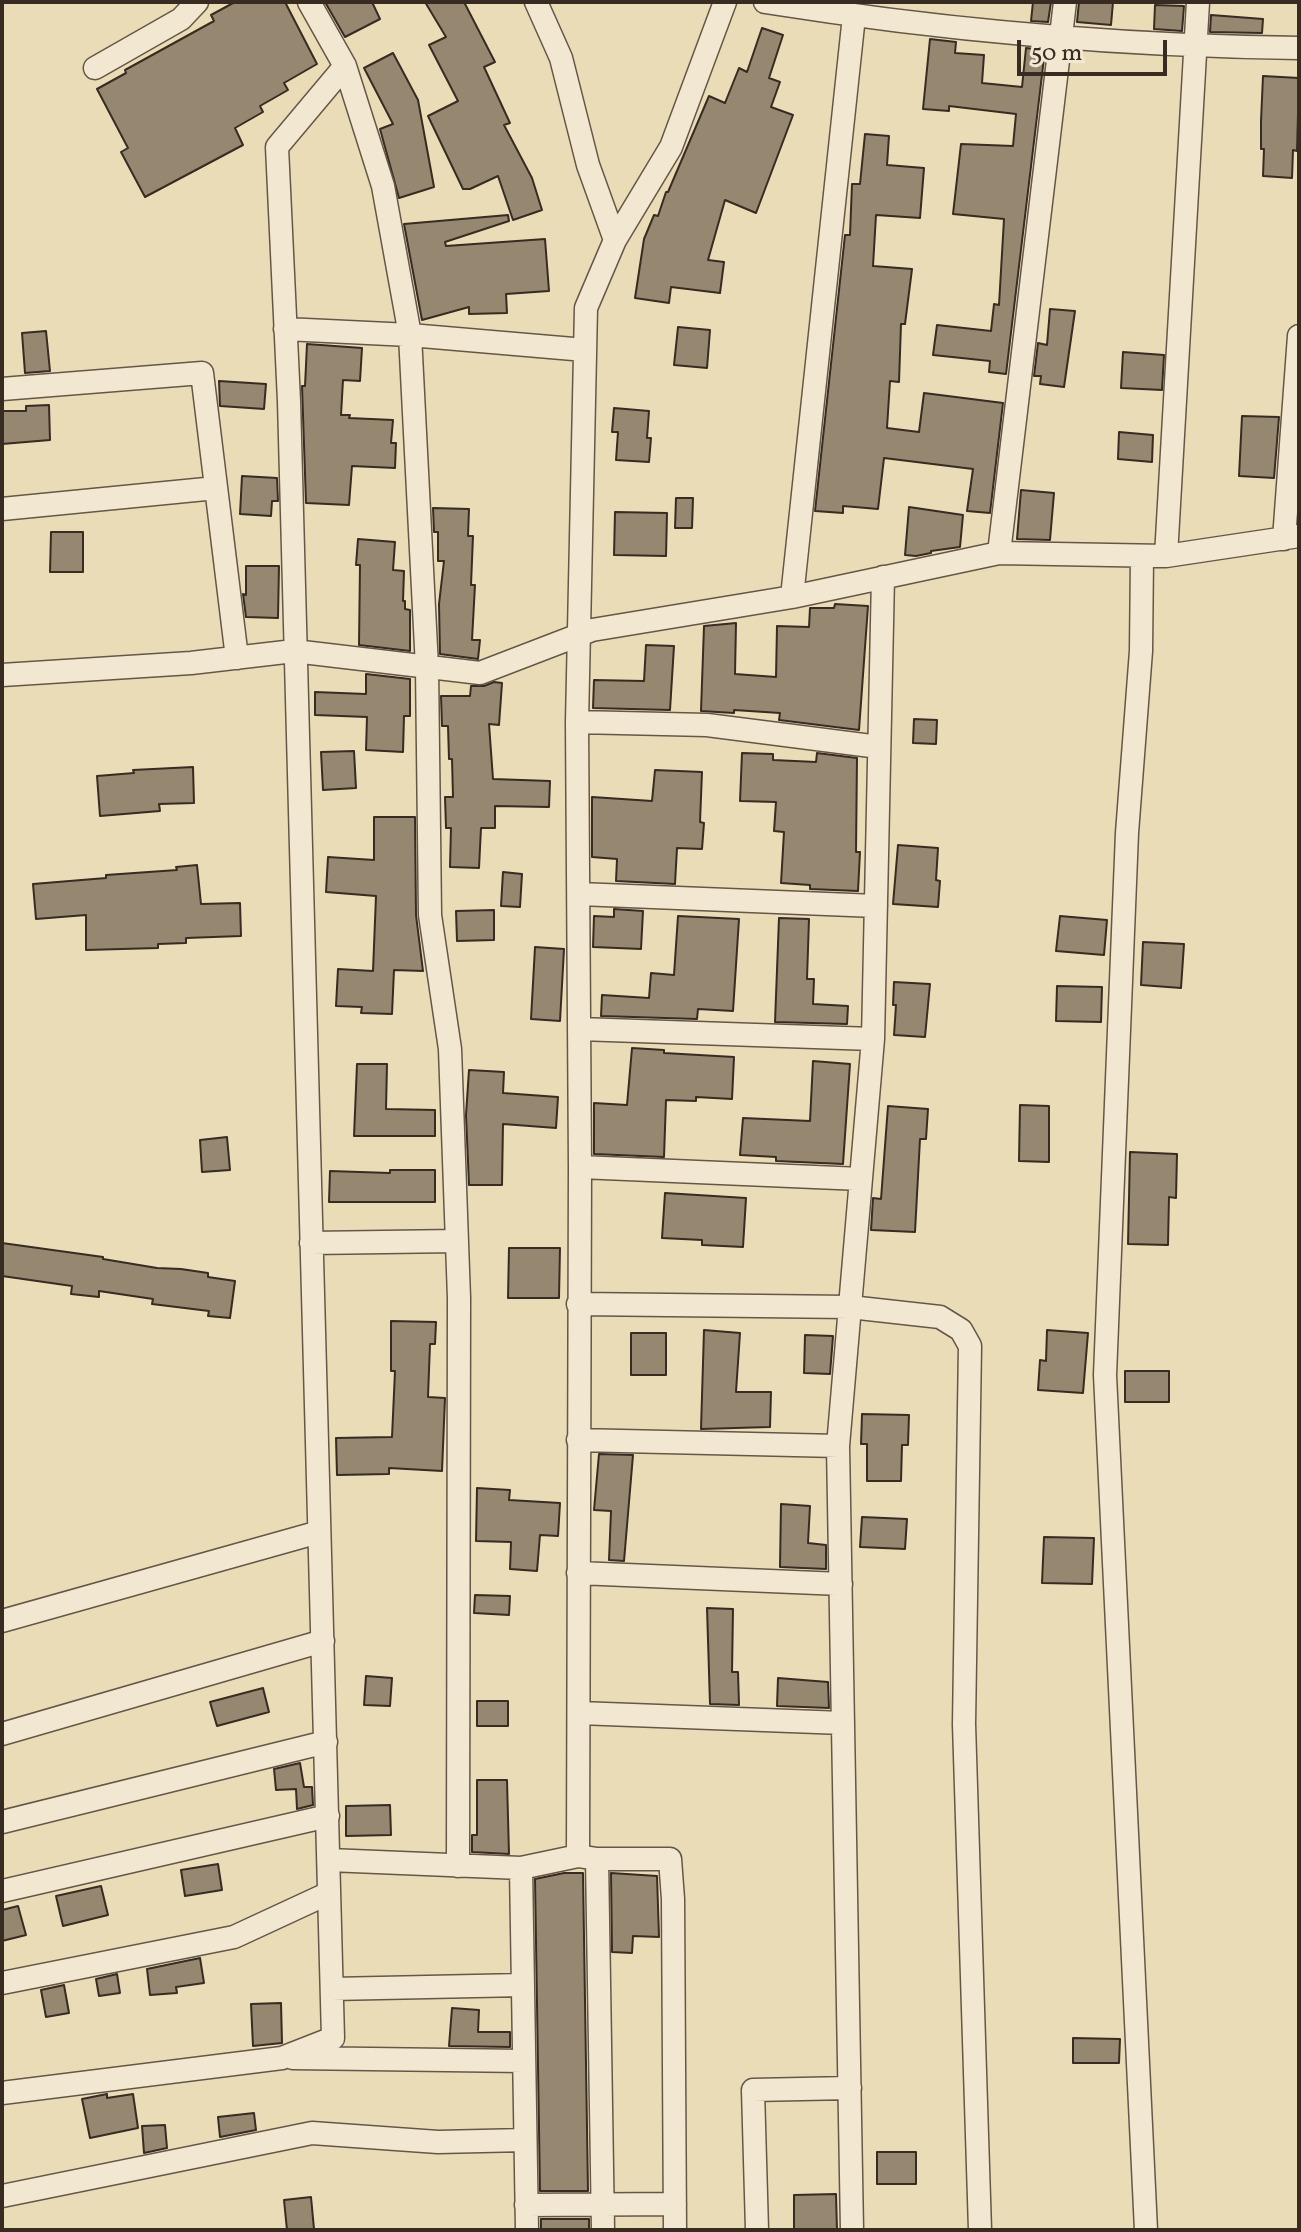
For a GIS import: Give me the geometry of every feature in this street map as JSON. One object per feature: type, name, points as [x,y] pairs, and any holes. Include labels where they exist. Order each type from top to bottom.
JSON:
[{"type":"street","points":[[95,68],[181,19],[197,2]]},
{"type":"street","points":[[309,2],[345,66],[383,186],[410,335],[427,667],[430,915],[450,1049],[457,1241],[458,1866]]},
{"type":"street","points":[[536,2],[561,58],[588,165],[615,240]]},
{"type":"street","points":[[603,2230],[579,1713],[577,722],[586,308],[615,240],[671,147],[725,2]]},
{"type":"street","points":[[765,2],[854,16],[1062,36],[1196,47],[1299,48]]},
{"type":"street","points":[[999,553],[1065,2]]},
{"type":"street","points":[[1166,556],[1198,2]]},
{"type":"street","points":[[792,597],[854,16]]},
{"type":"street","points":[[282,2058],[333,2038],[285,329],[277,147],[345,66]]},
{"type":"street","points":[[285,329],[410,335],[585,350]]},
{"type":"street","points":[[2,675],[294,651],[480,673],[592,630],[792,597],[999,553],[1166,556],[1292,538],[1299,336]]},
{"type":"street","points":[[2,389],[202,373],[237,658]]},
{"type":"street","points":[[2,509],[216,488]]},
{"type":"street","points":[[1142,556],[1141,651],[1127,833],[1105,1375],[1146,2230]]},
{"type":"street","points":[[852,2230],[838,1446],[873,1039],[883,577]]},
{"type":"street","points":[[577,722],[707,725],[879,747]]},
{"type":"street","points":[[579,894],[876,906]]},
{"type":"street","points":[[579,1029],[873,1039]]},
{"type":"street","points":[[580,1167],[861,1179]]},
{"type":"street","points":[[311,1243],[457,1241]]},
{"type":"street","points":[[578,1304],[850,1307],[940,1317],[961,1330],[970,1346],[964,1724],[980,2230]]},
{"type":"street","points":[[578,1440],[838,1446]]},
{"type":"street","points":[[2,1621],[319,1532]]},
{"type":"street","points":[[578,1573],[841,1584]]},
{"type":"street","points":[[2,1734],[323,1641]]},
{"type":"street","points":[[579,1713],[843,1723]]},
{"type":"street","points":[[2,1822],[326,1742]]},
{"type":"street","points":[[2,1891],[328,1816]]},
{"type":"street","points":[[329,1860],[521,1868],[588,1857],[670,1859],[673,1899],[675,2230]]},
{"type":"street","points":[[521,1868],[527,2230]]},
{"type":"street","points":[[2,1983],[234,1937],[329,1893]]},
{"type":"street","points":[[332,1989],[523,1985]]},
{"type":"street","points":[[2,2093],[282,2058],[524,2061]]},
{"type":"street","points":[[757,2230],[753,2090],[850,2088]]},
{"type":"street","points":[[2,2196],[312,2133],[438,2142],[525,2140]]},
{"type":"street","points":[[526,2205],[675,2204]]},
{"type":"building","points":[[235,2],[285,2],[317,64],[284,83],[288,90],[260,106],[263,112],[235,128],[243,145],[145,197],[121,152],[128,148],[97,89],[214,21],[211,15]]},
{"type":"building","points":[[325,2],[372,2],[380,19],[345,37]]},
{"type":"building","points":[[425,2],[464,2],[495,62],[484,67],[510,123],[504,125],[532,178],[542,210],[513,220],[498,176],[470,189],[463,189],[428,116],[458,101],[429,45],[446,37]]},
{"type":"building","points":[[1033,2],[1051,2],[1048,22],[1031,21]]},
{"type":"building","points":[[1079,2],[1113,2],[1111,25],[1077,22]]},
{"type":"building","points":[[1155,5],[1184,6],[1182,31],[1154,29]]},
{"type":"building","points":[[1211,15],[1263,19],[1262,33],[1210,32]]},
{"type":"building","points":[[762,28],[783,35],[769,78],[780,82],[771,107],[793,115],[756,213],[725,200],[708,260],[724,262],[720,293],[671,287],[669,303],[635,298],[644,239],[654,215],[658,216],[709,96],[725,103],[739,68],[747,72]]},
{"type":"building","points":[[930,39],[956,42],[955,53],[984,55],[982,83],[1022,87],[1026,48],[1045,50],[1006,374],[989,372],[990,361],[933,355],[937,325],[991,331],[994,304],[999,305],[1004,219],[953,214],[961,144],[1013,146],[1016,114],[949,106],[949,111],[923,109]]},
{"type":"building","points":[[393,53],[418,100],[434,187],[399,198],[380,129],[393,124],[364,68]]},
{"type":"building","points":[[1263,76],[1299,78],[1297,151],[1293,150],[1292,178],[1263,176]]},
{"type":"building","points":[[865,134],[889,136],[887,165],[924,168],[920,218],[876,215],[873,266],[912,269],[905,324],[901,324],[899,382],[890,381],[887,428],[919,432],[924,393],[1003,403],[990,513],[967,511],[973,469],[884,458],[878,509],[843,506],[843,513],[815,511],[845,235],[850,235],[852,184],[860,184]]},
{"type":"building","points":[[508,215],[509,221],[445,242],[446,246],[545,239],[549,291],[506,294],[507,313],[469,314],[469,307],[422,320],[404,224]]},
{"type":"building","points":[[1050,309],[1075,311],[1064,387],[1040,384],[1041,376],[1034,376],[1038,343],[1047,345]]},
{"type":"building","points":[[678,327],[710,330],[707,368],[674,365]]},
{"type":"building","points":[[46,331],[50,371],[25,373],[22,333]]},
{"type":"building","points":[[307,344],[362,348],[360,381],[343,380],[341,415],[393,420],[391,443],[396,443],[395,468],[352,466],[349,505],[306,503],[302,386],[305,386]]},
{"type":"building","points":[[1123,352],[1164,355],[1162,390],[1121,388]]},
{"type":"building","points":[[219,381],[266,384],[264,409],[220,406]]},
{"type":"building","points":[[49,405],[50,440],[2,444],[2,411],[26,411],[26,406]]},
{"type":"building","points":[[614,408],[649,411],[649,462],[616,460],[618,432],[612,432]]},
{"type":"building","points":[[1242,416],[1279,417],[1274,478],[1239,476]]},
{"type":"building","points":[[1119,432],[1153,435],[1152,462],[1118,459]]},
{"type":"building","points":[[242,476],[277,478],[278,501],[272,501],[271,516],[240,514]]},
{"type":"building","points":[[1021,490],[1054,493],[1050,540],[1017,539]]},
{"type":"building","points":[[676,498],[693,498],[692,528],[675,528]]},
{"type":"building","points":[[909,507],[963,515],[960,547],[916,556],[905,555]]},
{"type":"building","points":[[433,508],[469,509],[468,536],[473,536],[471,585],[475,585],[472,640],[480,640],[478,659],[440,654],[439,604],[444,561],[438,561],[438,532],[434,532]]},
{"type":"building","points":[[615,512],[667,513],[666,556],[614,555]]},
{"type":"building","points":[[51,532],[83,532],[83,572],[50,572]]},
{"type":"building","points":[[358,539],[395,542],[393,570],[404,571],[403,601],[405,609],[410,610],[410,651],[359,645]]},
{"type":"building","points":[[246,566],[279,566],[278,618],[246,617],[243,594],[246,595]]},
{"type":"building","points":[[835,604],[868,606],[859,730],[779,720],[780,713],[701,711],[704,626],[736,623],[735,674],[776,677],[777,626],[809,627],[810,608],[834,608]]},
{"type":"building","points":[[646,645],[674,646],[670,710],[593,708],[594,680],[644,681]]},
{"type":"building","points":[[366,674],[410,679],[410,716],[404,716],[403,752],[366,750],[367,717],[315,715],[315,692],[366,694]]},
{"type":"building","points":[[502,683],[499,725],[489,724],[493,779],[550,781],[549,807],[495,806],[495,828],[481,828],[479,868],[450,867],[451,828],[446,828],[445,797],[453,797],[452,759],[449,759],[448,726],[442,726],[441,696],[470,696],[471,686]]},
{"type":"building","points":[[914,719],[937,720],[936,744],[913,743]]},
{"type":"building","points":[[354,751],[356,788],[323,790],[321,752]]},
{"type":"building","points":[[742,753],[773,754],[773,760],[816,762],[817,753],[857,758],[858,891],[810,889],[810,885],[781,883],[784,832],[774,831],[776,802],[740,801]]},
{"type":"building","points":[[193,767],[194,803],[159,804],[160,811],[100,816],[97,776],[134,773],[133,770]]},
{"type":"building","points":[[655,770],[702,772],[702,849],[677,848],[675,884],[616,881],[617,859],[592,857],[592,797],[652,801]]},
{"type":"building","points":[[374,817],[415,817],[416,915],[423,971],[394,970],[392,1014],[361,1013],[362,1007],[336,1006],[338,969],[373,971],[376,896],[326,892],[328,857],[374,860]]},
{"type":"building","points":[[898,845],[938,848],[938,907],[893,904]]},
{"type":"building","points":[[197,865],[201,904],[240,903],[241,936],[186,938],[186,943],[158,944],[158,948],[86,950],[86,915],[36,919],[33,884],[177,870],[176,867]]},
{"type":"building","points":[[503,872],[522,874],[520,907],[501,906]]},
{"type":"building","points":[[614,909],[643,911],[641,949],[593,947],[594,916],[614,917]]},
{"type":"building","points":[[494,910],[494,940],[457,941],[456,911]]},
{"type":"building","points":[[678,916],[739,919],[733,1011],[698,1009],[697,1019],[601,1016],[602,995],[649,998],[651,973],[674,975]]},
{"type":"building","points":[[1060,916],[1107,920],[1104,955],[1056,951]]},
{"type":"building","points":[[779,918],[809,919],[807,979],[814,979],[813,1004],[848,1006],[847,1024],[775,1022]]},
{"type":"building","points":[[1143,942],[1184,944],[1181,988],[1141,985]]},
{"type":"building","points":[[535,947],[564,949],[560,1021],[531,1019]]},
{"type":"building","points":[[894,982],[930,984],[925,1037],[894,1035]]},
{"type":"building","points":[[1057,986],[1102,987],[1101,1022],[1056,1021]]},
{"type":"building","points":[[632,1048],[734,1057],[732,1099],[696,1097],[696,1101],[666,1100],[664,1157],[594,1154],[594,1103],[627,1105]]},
{"type":"building","points":[[813,1061],[850,1064],[843,1164],[776,1161],[776,1157],[740,1155],[743,1118],[810,1121]]},
{"type":"building","points":[[357,1064],[387,1064],[386,1109],[435,1110],[435,1136],[354,1136]]},
{"type":"building","points":[[469,1070],[504,1072],[503,1093],[558,1097],[556,1128],[503,1124],[502,1185],[469,1185],[466,1115]]},
{"type":"building","points":[[1020,1105],[1049,1106],[1049,1162],[1019,1161]]},
{"type":"building","points":[[888,1106],[928,1109],[926,1139],[920,1139],[915,1232],[871,1230],[873,1198],[881,1199]]},
{"type":"building","points":[[227,1137],[230,1170],[202,1172],[200,1140]]},
{"type":"building","points":[[1130,1152],[1177,1154],[1176,1198],[1169,1197],[1168,1245],[1128,1244]]},
{"type":"building","points":[[390,1170],[435,1170],[435,1202],[329,1202],[330,1171],[390,1173]]},
{"type":"building","points":[[665,1193],[746,1198],[743,1247],[702,1245],[702,1240],[662,1238]]},
{"type":"building","points":[[2,1243],[157,1268],[208,1273],[208,1277],[235,1281],[230,1318],[208,1316],[209,1311],[152,1304],[153,1299],[99,1291],[99,1297],[71,1294],[72,1286],[2,1276]]},
{"type":"building","points":[[509,1248],[560,1248],[559,1298],[508,1298]]},
{"type":"building","points":[[391,1321],[436,1322],[435,1344],[430,1344],[428,1397],[445,1398],[442,1471],[389,1468],[389,1474],[337,1475],[336,1438],[392,1437],[395,1371],[391,1371]]},
{"type":"building","points":[[704,1330],[740,1333],[736,1392],[771,1392],[770,1427],[701,1429]]},
{"type":"building","points":[[1047,1330],[1088,1333],[1083,1393],[1038,1390],[1040,1360],[1046,1361]]},
{"type":"building","points":[[631,1333],[666,1333],[666,1375],[631,1375]]},
{"type":"building","points":[[805,1335],[833,1336],[830,1374],[804,1373]]},
{"type":"building","points":[[1125,1371],[1169,1371],[1169,1402],[1125,1402]]},
{"type":"building","points":[[862,1414],[909,1415],[908,1445],[902,1445],[901,1481],[867,1481],[867,1444],[861,1444]]},
{"type":"building","points":[[599,1454],[633,1455],[624,1561],[609,1560],[611,1511],[594,1510]]},
{"type":"building","points":[[477,1488],[510,1490],[509,1500],[560,1503],[558,1536],[540,1535],[537,1571],[510,1569],[511,1542],[476,1541]]},
{"type":"building","points":[[781,1504],[810,1506],[808,1543],[826,1545],[826,1569],[780,1567]]},
{"type":"building","points":[[862,1517],[907,1519],[905,1549],[860,1547]]},
{"type":"building","points":[[1044,1537],[1094,1538],[1092,1584],[1042,1583]]},
{"type":"building","points":[[475,1595],[510,1596],[509,1615],[474,1613]]},
{"type":"building","points":[[707,1608],[733,1609],[732,1672],[738,1672],[739,1705],[710,1704]]},
{"type":"building","points":[[366,1676],[392,1678],[390,1706],[364,1705]]},
{"type":"building","points":[[778,1678],[828,1682],[829,1708],[777,1706]]},
{"type":"building","points":[[263,1688],[269,1712],[217,1726],[210,1702]]},
{"type":"building","points":[[477,1701],[508,1701],[508,1726],[477,1726]]},
{"type":"building","points":[[300,1763],[304,1787],[312,1787],[313,1805],[297,1809],[296,1789],[276,1790],[274,1769]]},
{"type":"building","points":[[477,1780],[507,1780],[509,1854],[472,1852],[472,1835],[477,1835]]},
{"type":"building","points":[[390,1805],[391,1835],[346,1836],[346,1806]]},
{"type":"building","points":[[218,1864],[222,1890],[185,1896],[181,1870]]},
{"type":"building","points":[[583,1873],[588,2191],[540,2191],[535,1879]]},
{"type":"building","points":[[611,1873],[657,1876],[659,1937],[633,1936],[632,1953],[612,1952]]},
{"type":"building","points":[[101,1886],[108,1915],[63,1926],[56,1896]]},
{"type":"building","points":[[18,1906],[26,1935],[2,1941],[2,1910]]},
{"type":"building","points":[[200,1958],[204,1983],[176,1987],[177,1993],[150,1995],[147,1969]]},
{"type":"building","points":[[117,1974],[120,1993],[99,1996],[96,1979]]},
{"type":"building","points":[[64,1985],[69,2013],[46,2017],[41,1990]]},
{"type":"building","points":[[281,2003],[282,2043],[253,2046],[251,2004]]},
{"type":"building","points":[[452,2008],[479,2010],[478,2032],[510,2032],[510,2047],[449,2046]]},
{"type":"building","points":[[1073,2038],[1120,2039],[1119,2063],[1073,2063]]},
{"type":"building","points":[[107,2094],[107,2098],[133,2094],[138,2128],[90,2138],[82,2099]]},
{"type":"building","points":[[254,2113],[256,2130],[220,2137],[218,2117]]},
{"type":"building","points":[[165,2125],[167,2148],[144,2153],[142,2126]]},
{"type":"building","points":[[877,2152],[916,2152],[916,2184],[877,2184]]},
{"type":"building","points":[[836,2194],[837,2230],[794,2230],[794,2195]]},
{"type":"building","points":[[311,2197],[314,2229],[287,2230],[284,2200]]},
{"type":"building","points":[[541,2219],[589,2219],[589,2230],[541,2230]]}]
